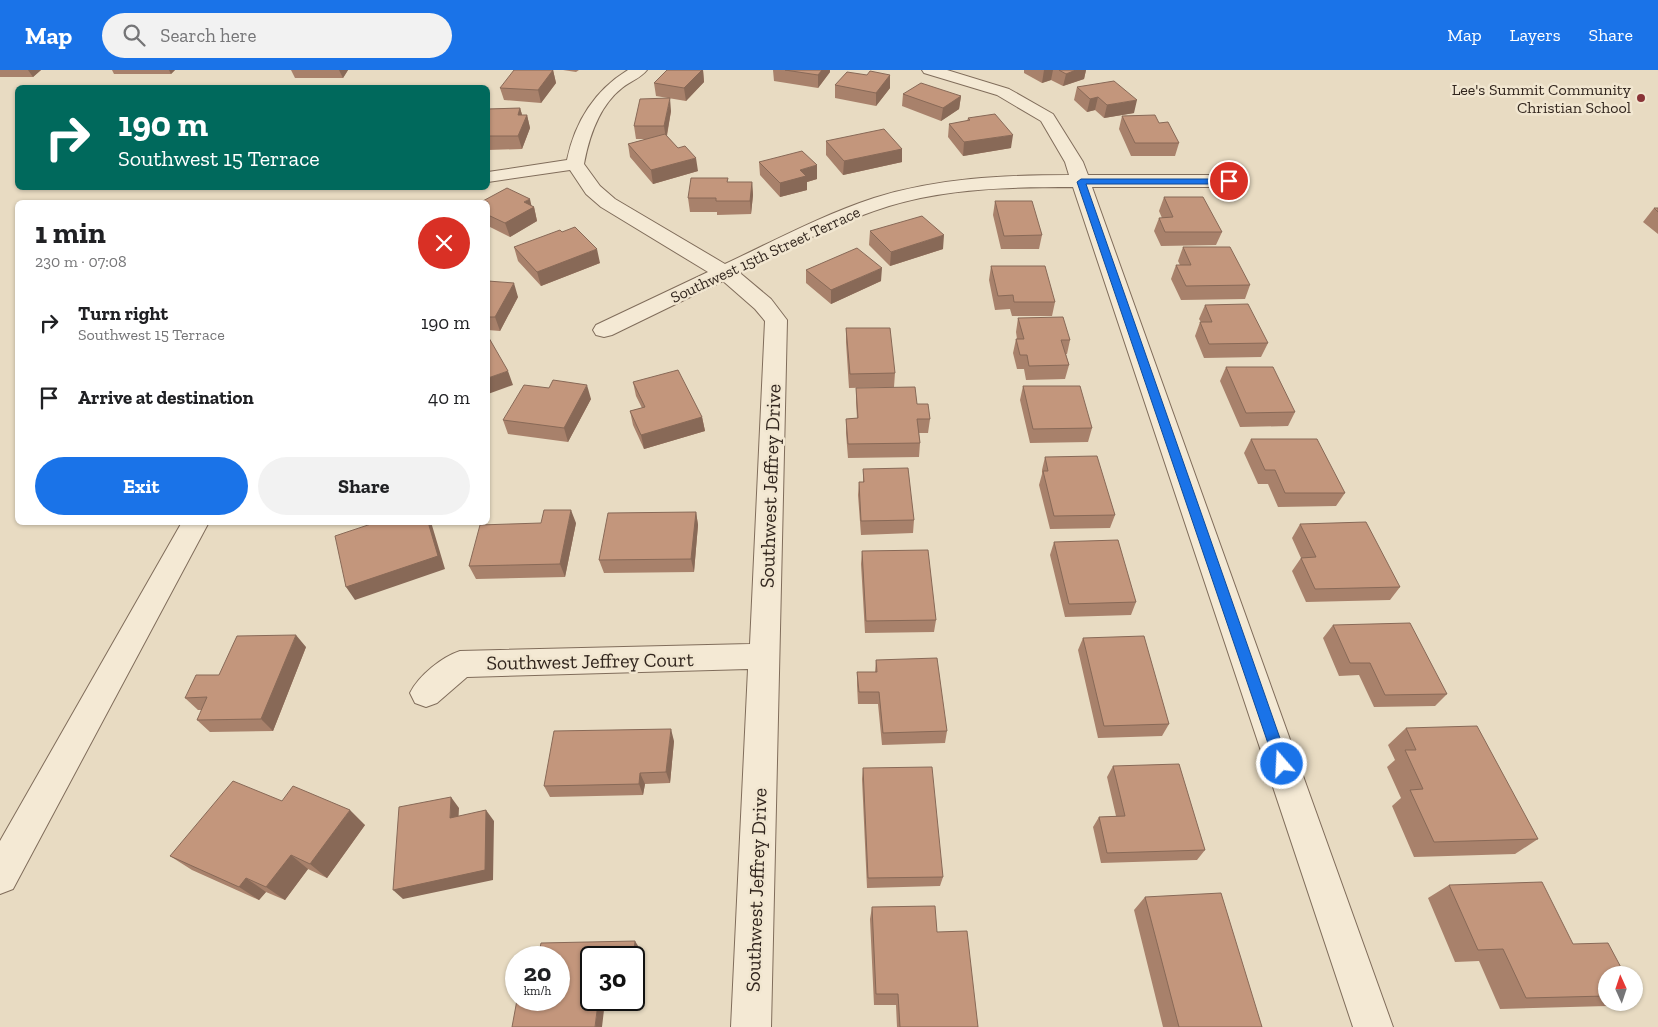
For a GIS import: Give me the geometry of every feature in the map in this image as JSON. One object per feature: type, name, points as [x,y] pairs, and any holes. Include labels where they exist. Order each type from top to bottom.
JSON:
[{"type":"street","points":[[490,177],[575,164],[578,147],[595,110],[610,89],[639,70]]},
{"type":"street","points":[[930,70],[1003,92],[1047,118],[1074,162],[1373,1027]]},
{"type":"street","name":"Southwest Jeffrey Drive","points":[[575,164],[593,190],[608,203],[738,281],[763,304],[776,320],[751,1027]]},
{"type":"street","name":"Southwest 15th Street Terrace","points":[[604,330],[840,217],[891,200],[926,191],[971,185],[1229,181]]},
{"type":"street","points":[[0,876],[194,525]]},
{"type":"street","name":"Southwest Jeffrey Court","points":[[426,693],[460,664],[764,656]]},
{"type":"building","points":[[514,70],[553,70],[538,90],[500,88]]},
{"type":"building","points":[[667,70],[702,70],[684,88],[654,83]]},
{"type":"building","points":[[785,70],[822,70],[818,75]]},
{"type":"building","points":[[1059,70],[1076,70],[1066,74]]},
{"type":"building","points":[[870,71],[890,75],[876,93],[835,85],[847,72],[867,75]]},
{"type":"building","points":[[1114,81],[1137,100],[1107,105],[1098,97],[1090,99],[1077,87]]},
{"type":"building","points":[[921,83],[961,96],[943,108],[903,94]]},
{"type":"building","points":[[670,98],[664,126],[634,126],[640,99]]},
{"type":"building","points":[[520,108],[518,115],[527,115],[518,136],[490,136],[490,109]]},
{"type":"building","points":[[995,114],[1013,135],[964,142],[949,124],[970,120],[968,118]]},
{"type":"building","points":[[1155,115],[1159,123],[1168,122],[1179,143],[1135,143],[1122,116]]},
{"type":"building","points":[[884,129],[902,149],[844,161],[826,141]]},
{"type":"building","points":[[665,134],[678,148],[685,146],[696,158],[651,170],[628,144]]},
{"type":"building","points":[[802,151],[817,165],[800,170],[806,176],[780,183],[759,162]]},
{"type":"building","points":[[691,178],[728,178],[727,182],[752,182],[750,201],[716,201],[716,198],[688,198]]},
{"type":"building","points":[[507,188],[530,199],[524,202],[534,207],[505,223],[490,216],[490,200],[485,200]]},
{"type":"building","points":[[1164,197],[1203,197],[1222,232],[1165,232],[1159,218],[1173,217]]},
{"type":"building","points":[[995,201],[1032,201],[1042,235],[1004,236]]},
{"type":"building","points":[[922,216],[944,235],[891,252],[870,231]]},
{"type":"building","points":[[575,227],[597,249],[537,272],[514,247],[560,230],[562,232]]},
{"type":"building","points":[[1183,247],[1230,247],[1250,285],[1186,286],[1176,265],[1191,265]]},
{"type":"building","points":[[857,248],[882,268],[831,290],[806,270]]},
{"type":"building","points":[[991,266],[1045,266],[1055,302],[1014,302],[1013,295],[998,296]]},
{"type":"building","points":[[490,281],[514,283],[495,317],[490,317]]},
{"type":"building","points":[[1248,304],[1268,343],[1209,344],[1200,322],[1212,322],[1205,305]]},
{"type":"building","points":[[1063,317],[1070,340],[1061,340],[1069,365],[1029,366],[1027,355],[1020,355],[1016,339],[1024,339],[1018,318]]},
{"type":"building","points":[[846,328],[890,328],[895,373],[850,374]]},
{"type":"building","points":[[490,340],[508,371],[490,377]]},
{"type":"building","points":[[1226,367],[1273,367],[1295,412],[1246,413]]},
{"type":"building","points":[[678,370],[702,417],[641,435],[630,411],[645,407],[633,382]]},
{"type":"building","points":[[553,380],[587,385],[564,428],[503,420],[524,385],[549,388]]},
{"type":"building","points":[[1023,386],[1080,386],[1092,428],[1033,429]]},
{"type":"building","points":[[915,387],[917,404],[928,404],[930,419],[917,419],[920,443],[848,444],[846,419],[858,418],[856,388]]},
{"type":"building","points":[[1251,439],[1317,439],[1345,493],[1285,493],[1275,470],[1265,470]]},
{"type":"building","points":[[1097,456],[1115,515],[1054,516],[1043,471],[1048,471],[1045,457]]},
{"type":"building","points":[[908,468],[914,520],[861,521],[859,482],[864,482],[863,469]]},
{"type":"building","points":[[544,510],[571,510],[560,564],[469,566],[480,525],[541,523]]},
{"type":"building","points":[[696,512],[691,559],[599,560],[608,513]]},
{"type":"building","points":[[1366,522],[1400,587],[1315,589],[1301,558],[1316,557],[1300,524]]},
{"type":"building","points":[[368,525],[429,525],[438,556],[346,587],[335,536]]},
{"type":"building","points":[[1118,540],[1136,602],[1069,604],[1054,542]]},
{"type":"building","points":[[928,550],[936,620],[866,621],[862,551]]},
{"type":"building","points":[[1410,623],[1447,694],[1385,695],[1370,663],[1350,663],[1333,625]]},
{"type":"building","points":[[296,635],[261,719],[197,720],[207,697],[185,698],[196,675],[219,675],[237,636]]},
{"type":"building","points":[[1144,636],[1169,724],[1104,726],[1083,638]]},
{"type":"building","points":[[937,658],[947,731],[883,733],[879,692],[859,692],[857,672],[877,672],[876,660]]},
{"type":"building","points":[[1477,726],[1538,839],[1434,842],[1410,790],[1423,789],[1405,750],[1416,750],[1406,728]]},
{"type":"building","points":[[671,729],[666,772],[640,773],[639,784],[544,786],[554,731]]},
{"type":"building","points":[[1179,764],[1205,850],[1107,853],[1099,817],[1125,816],[1113,766]]},
{"type":"building","points":[[932,767],[943,877],[868,878],[863,768]]},
{"type":"building","points":[[233,781],[282,801],[293,786],[350,810],[310,864],[291,855],[266,887],[246,878],[239,887],[170,856]]},
{"type":"building","points":[[451,797],[450,818],[486,810],[485,870],[393,890],[399,807]]},
{"type":"building","points":[[1542,882],[1573,944],[1608,943],[1620,966],[1598,966],[1598,996],[1526,998],[1503,949],[1478,950],[1449,885]]},
{"type":"building","points":[[1221,893],[1262,1027],[1179,1027],[1145,897]]},
{"type":"building","points":[[935,906],[937,932],[967,931],[978,1027],[900,1027],[898,994],[876,994],[872,907]]},
{"type":"building","points":[[635,941],[634,946],[580,946],[580,1011],[597,1011],[595,1027],[512,1027],[515,1011],[570,1011],[570,946],[540,946],[541,943]]},
{"type":"place","name":"Lee's Summit Community Christian School","points":[[1641,98]]},
{"type":"route","points":[[1229,181],[1081,182],[1282,764]]}]
